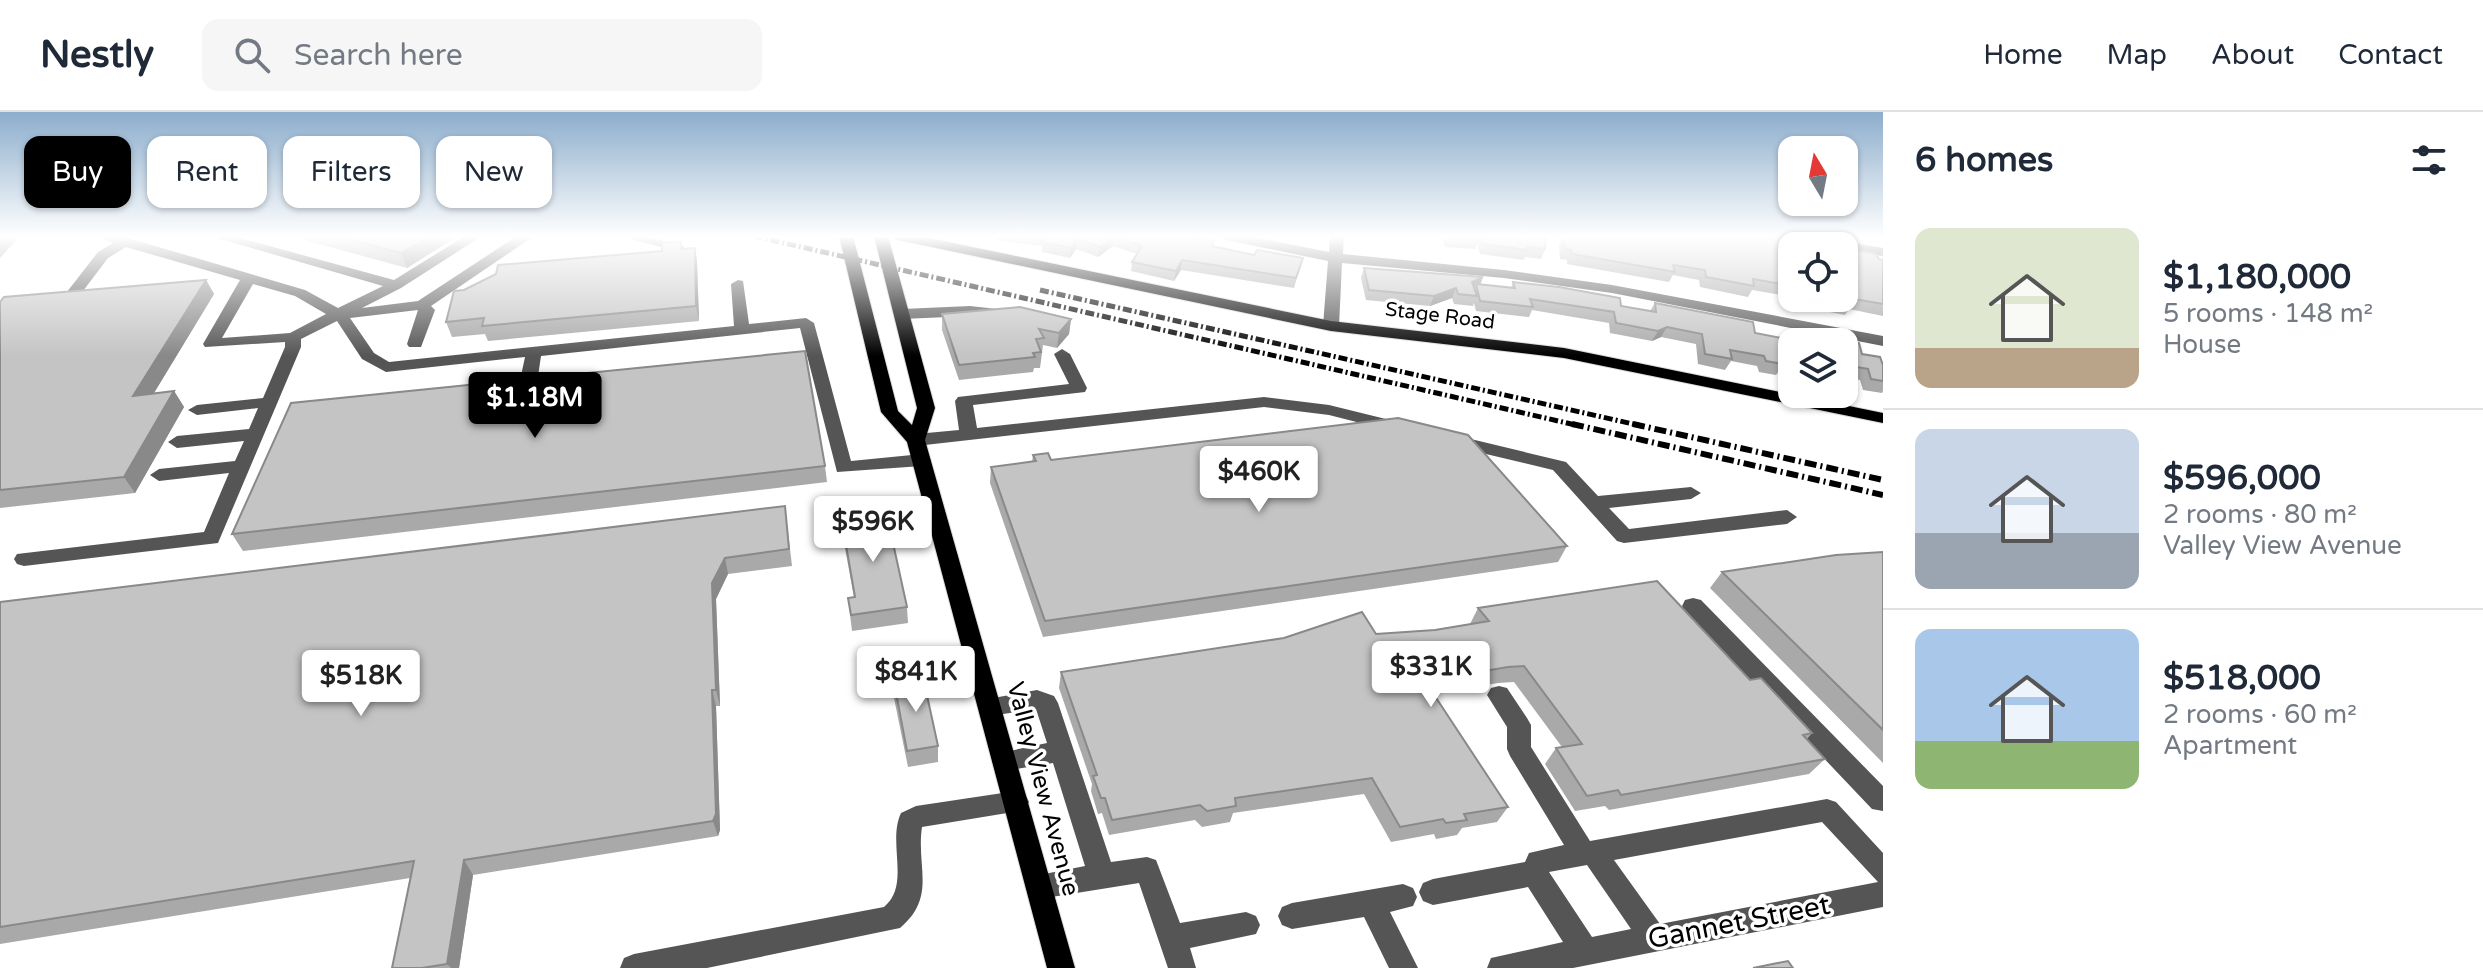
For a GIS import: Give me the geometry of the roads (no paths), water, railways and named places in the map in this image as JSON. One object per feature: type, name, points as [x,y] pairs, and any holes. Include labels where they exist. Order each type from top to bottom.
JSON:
[{"type":"main road","name":"Valley View Avenue","points":[[856,276],[890,412],[919,450],[1061,968]]},
{"type":"main road","name":"Valley View Avenue","points":[[892,276],[926,408],[919,450]]},
{"type":"main road","name":"Stage Road","points":[[1090,276],[1331,326],[1564,353],[1883,418]]},
{"type":"street","points":[[87,276],[71,297],[101,294]]},
{"type":"street","points":[[189,281],[206,276]]},
{"type":"street","points":[[239,276],[211,344],[293,337],[341,316],[411,276]]},
{"type":"street","points":[[293,276],[300,293],[341,316],[368,356],[386,367],[806,323],[844,468],[969,434],[1264,402],[1329,410],[1559,466],[1624,536],[1787,517]]},
{"type":"street","points":[[318,276],[396,285]]},
{"type":"street","points":[[341,316],[422,305],[466,276]]},
{"type":"street","points":[[1331,326],[1335,276]]},
{"type":"street","points":[[1518,276],[1612,289],[1883,341]]},
{"type":"street","points":[[738,284],[742,330]]},
{"type":"street","points":[[415,344],[427,310],[422,305]]},
{"type":"street","points":[[902,314],[970,311],[1006,316]]},
{"type":"street","points":[[24,559],[211,538],[293,347],[293,337]]},
{"type":"street","points":[[527,390],[534,352]]},
{"type":"street","points":[[969,434],[964,401],[1079,388],[1062,354]]},
{"type":"street","points":[[197,410],[269,402]]},
{"type":"street","points":[[177,442],[255,434]]},
{"type":"street","points":[[159,475],[242,466]]},
{"type":"street","points":[[1593,503],[1691,493]]},
{"type":"street","points":[[1693,606],[1882,802]]},
{"type":"street","points":[[1499,695],[1519,725],[1519,749],[1588,852],[1654,938]]},
{"type":"street","points":[[990,707],[1043,699],[1102,877]]},
{"type":"street","points":[[1004,761],[1061,751]]},
{"type":"street","points":[[634,968],[890,919],[900,913],[911,886],[910,821],[916,817],[1016,802]]},
{"type":"street","points":[[1534,873],[1538,862],[1827,810],[1883,872]]},
{"type":"street","points":[[1039,886],[1147,869],[1182,968]]},
{"type":"street","points":[[1433,892],[1534,873]]},
{"type":"street","points":[[1534,873],[1586,952]]},
{"type":"street","name":"Gannet Street","points":[[1501,968],[1883,894]]},
{"type":"street","points":[[1292,916],[1403,897]]},
{"type":"street","points":[[1371,902],[1404,968]]},
{"type":"street","points":[[1172,938],[1246,925]]},
{"type":"railway","points":[[928,276],[1580,426]]},
{"type":"railway","points":[[1040,290],[1642,426]]},
{"type":"railway","points":[[1572,424],[1883,495]]},
{"type":"railway","points":[[1633,424],[1883,480]]}]
